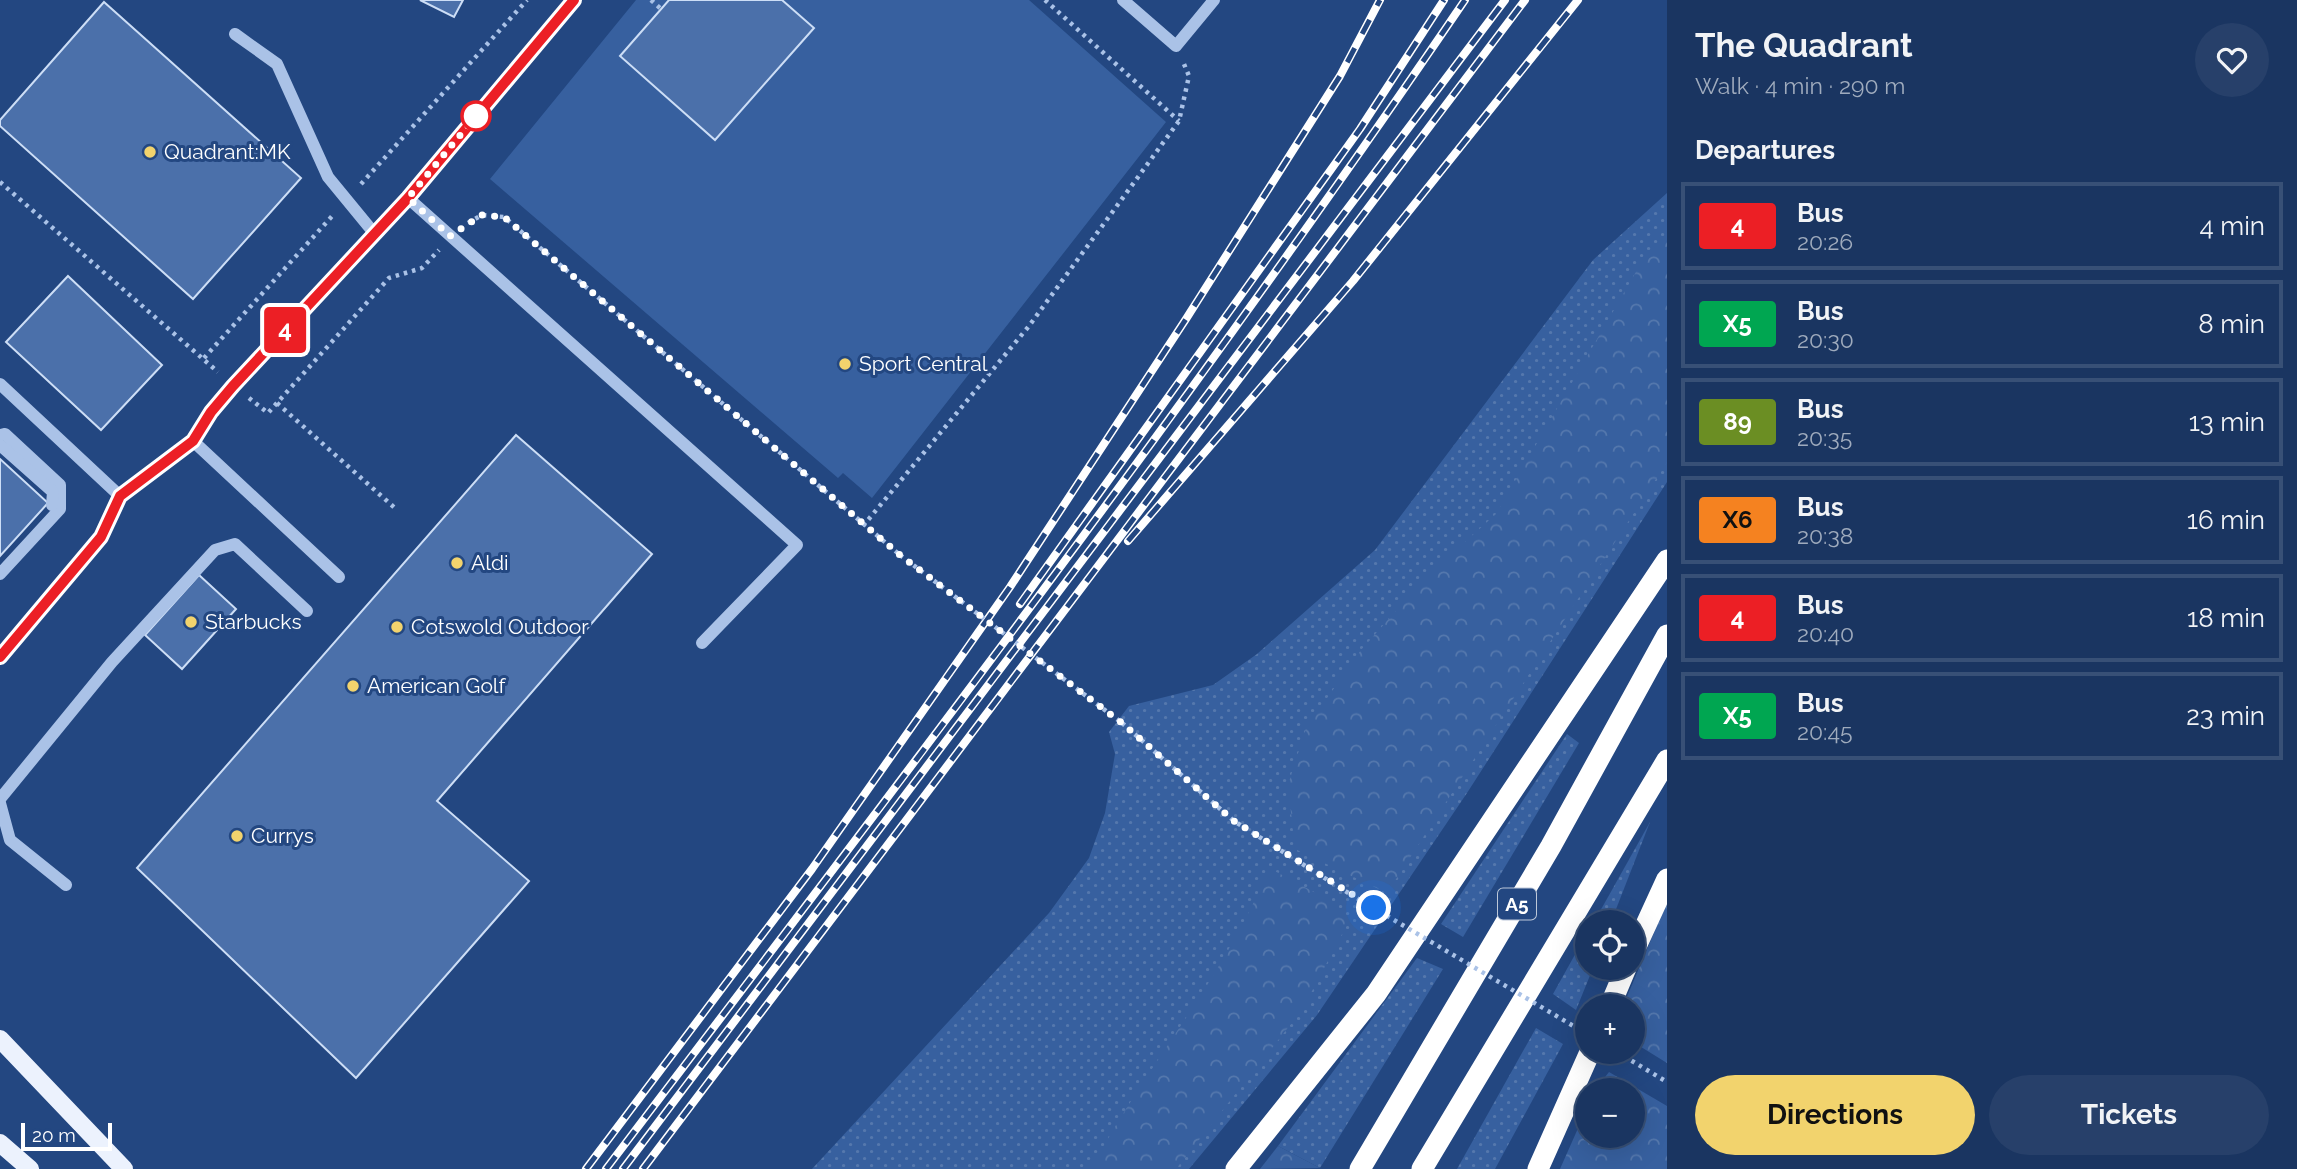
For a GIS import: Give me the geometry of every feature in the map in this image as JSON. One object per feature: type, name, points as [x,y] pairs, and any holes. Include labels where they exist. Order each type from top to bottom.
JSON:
[{"type":"highway","points":[[1236,1169],[1376,994],[1667,559]]},
{"type":"highway","name":"A5","points":[[1360,1169],[1551,846],[1667,635]]},
{"type":"highway","name":"A5","points":[[1422,1169],[1667,760]]},
{"type":"highway","points":[[1645,927],[1667,879]]},
{"type":"highway","points":[[1538,1169],[1585,1064]]},
{"type":"main road","points":[[0,1039],[124,1169]]},
{"type":"main road","points":[[0,1143],[30,1169]]},
{"type":"street","points":[[0,657],[101,537],[120,496],[193,441],[211,412],[233,386],[408,198],[573,0]]},
{"type":"street","points":[[1123,0],[1176,46],[1214,0]]},
{"type":"street","points":[[235,34],[277,64],[328,177],[374,233]]},
{"type":"street","points":[[408,198],[797,545],[702,643]]},
{"type":"street","points":[[0,384],[120,496]]},
{"type":"street","points":[[0,435],[5,434],[60,485],[60,509],[0,574]]},
{"type":"street","points":[[193,441],[339,577]]},
{"type":"street","points":[[0,445],[53,492],[51,506],[0,563]]},
{"type":"street","points":[[66,885],[10,840],[0,801],[112,663],[215,550],[235,544],[307,611]]},
{"type":"path","points":[[204,358],[527,0]]},
{"type":"path","points":[[651,0],[662,9]]},
{"type":"path","points":[[1045,0],[1179,121]]},
{"type":"path","points":[[863,526],[1029,327],[1179,121],[1189,76],[1176,46]]},
{"type":"path","points":[[0,182],[233,386],[268,412],[389,278],[422,268],[450,236],[482,215],[504,217],[863,526],[1122,723],[1234,821],[1350,894],[1575,1027]]},
{"type":"path","points":[[277,403],[396,509]]},
{"type":"path","points":[[1637,1064],[1667,1082]]},
{"type":"green space","name":"Sport Central","points":[[636,0],[1029,0],[1166,122],[872,498],[843,473],[838,478],[490,179]]},
{"type":"green space","points":[[1667,193],[1667,482],[1467,793],[1317,1015],[1189,1169],[812,1169],[1049,913],[1089,858],[1105,813],[1115,754],[1109,732],[1129,706],[1213,685],[1257,654],[1375,550],[1593,260]]},
{"type":"green space","points":[[1667,240],[1667,462],[1387,893],[1295,849],[1288,785],[1306,728],[1361,650],[1427,576],[1496,514],[1637,270]]},
{"type":"green space","points":[[1567,734],[1579,743],[1463,937],[1441,924]]},
{"type":"green space","points":[[1650,822],[1616,910],[1601,910]]},
{"type":"green space","points":[[1269,868],[1325,898],[1350,919],[1302,1010],[1176,1169],[1091,1169],[1230,947]]},
{"type":"green space","points":[[1667,902],[1667,1063],[1645,1049],[1645,994],[1628,994],[1634,980],[1645,980],[1645,954]]},
{"type":"green space","points":[[1575,955],[1575,980],[1588,980],[1582,994],[1575,994],[1575,1009],[1553,994]]},
{"type":"green space","points":[[1417,958],[1443,969],[1320,1168],[1278,1146]]},
{"type":"green space","points":[[1536,1028],[1563,1044],[1495,1169],[1457,1169]]},
{"type":"green space","points":[[1609,1072],[1619,1078],[1604,1078]]},
{"type":"green space","points":[[1645,1093],[1667,1106],[1667,1169],[1560,1169],[1575,1135],[1575,1148],[1645,1148]]},
{"type":"green space","points":[[1278,1146],[1320,1168],[1260,1169]]},
{"type":"building","points":[[420,0],[463,0],[454,17]]},
{"type":"building","points":[[669,0],[782,0],[814,28],[715,140],[620,56]]},
{"type":"building","name":"Quadrant:MK","points":[[104,2],[301,178],[193,299],[0,126],[0,120]]},
{"type":"building","points":[[68,276],[162,365],[101,430],[6,342]]},
{"type":"building","points":[[516,435],[652,554],[437,801],[529,881],[356,1078],[137,868]]},
{"type":"building","points":[[0,459],[48,503],[0,556]]},
{"type":"building","name":"Starbucks","points":[[199,575],[236,609],[182,669],[145,635]]},
{"type":"railway","points":[[586,1169],[812,869],[1010,587],[1186,319],[1340,76],[1380,0]]},
{"type":"railway","points":[[1020,604],[1360,129],[1444,0]]},
{"type":"railway","points":[[606,1169],[1151,444],[1465,0]]},
{"type":"railway","points":[[623,1169],[1505,0]]},
{"type":"railway","points":[[643,1169],[1525,0]]},
{"type":"railway","points":[[1128,541],[1353,281],[1578,0]]},
{"type":"bus line","name":"4","points":[[0,657],[101,537],[120,496],[193,441],[211,412],[233,386],[408,198],[574,0]]},
{"type":"place","name":"Quadrant:MK","points":[[150,152]]},
{"type":"place","name":"Sport Central","points":[[845,364]]},
{"type":"place","name":"Aldi","points":[[457,563]]},
{"type":"place","name":"Starbucks","points":[[191,622]]},
{"type":"place","name":"Cotswold Outdoor","points":[[397,627]]},
{"type":"place","name":"American Golf","points":[[353,686]]},
{"type":"place","name":"Currys","points":[[237,836]]},
{"type":"route","points":[[476,116],[408,198],[450,236],[482,215],[504,217],[863,526],[1122,723],[1234,821],[1374,908]]}]
